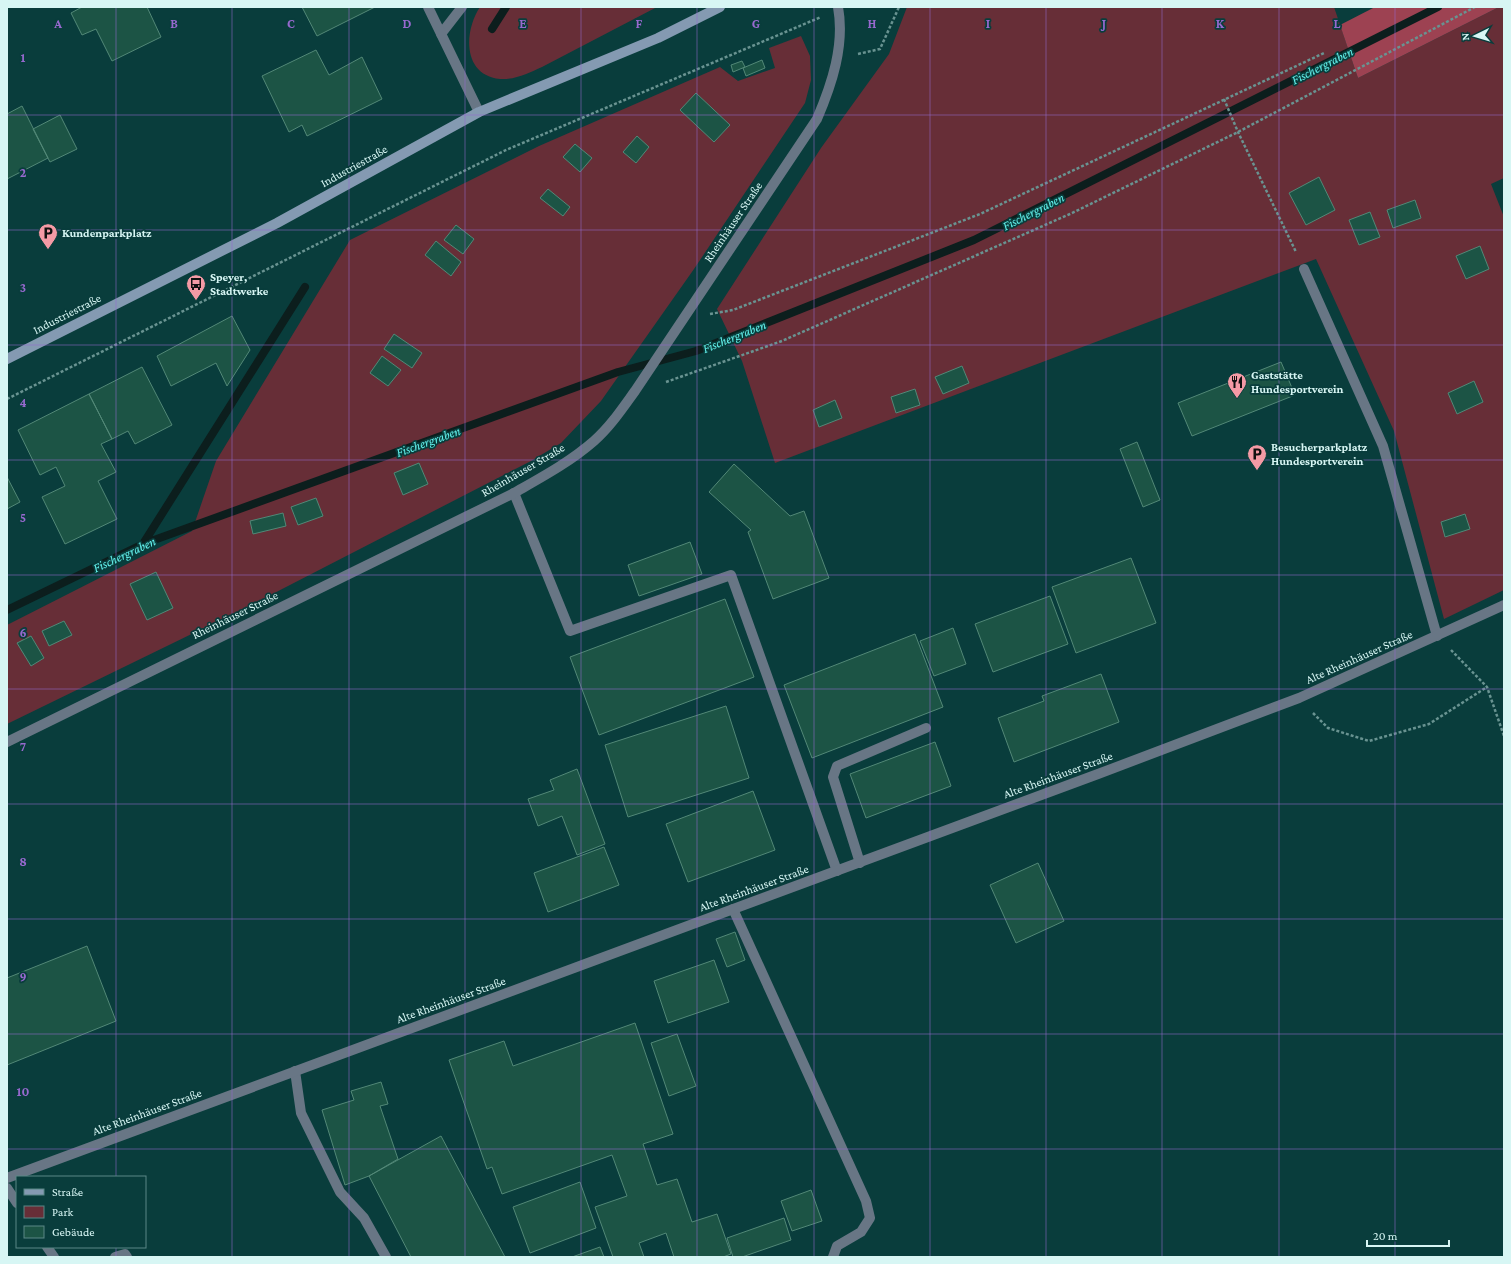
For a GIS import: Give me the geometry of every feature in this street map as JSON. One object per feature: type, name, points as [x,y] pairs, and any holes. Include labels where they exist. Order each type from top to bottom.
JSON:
[{"type":"street","points":[[428,7],[479,112]]},
{"type":"street","points":[[442,34],[462,7]]},
{"type":"street","name":"Industriestraße","points":[[7,359],[277,223],[479,112],[658,38],[720,7]]},
{"type":"street","name":"Rheinhäuser Straße","points":[[7,742],[514,493],[557,468],[594,441],[615,419],[635,391],[817,119],[828,93],[837,59],[839,8]]},
{"type":"street","points":[[1304,269],[1383,446],[1437,636]]},
{"type":"street","points":[[514,493],[570,631],[731,575],[836,871]]},
{"type":"street","name":"Alte Rheinhäuser Straße","points":[[7,1178],[860,863],[1299,698],[1504,605]]},
{"type":"street","points":[[860,863],[833,777],[837,766],[926,728]]},
{"type":"street","points":[[733,909],[866,1202],[870,1218],[861,1232],[838,1246],[833,1257]]},
{"type":"street","points":[[296,1071],[301,1113],[304,1120],[340,1192],[364,1218],[386,1257]]},
{"type":"street","points":[[7,1188],[16,1202]]},
{"type":"street","points":[[48,1248],[54,1257]]},
{"type":"street","points":[[115,1257],[125,1254],[127,1257]]},
{"type":"path","points":[[837,59],[880,49],[899,7]]},
{"type":"path","points":[[635,391],[789,338],[1070,214],[1238,132],[1475,7]]},
{"type":"path","points":[[7,399],[506,150],[839,8]]},
{"type":"path","points":[[684,319],[733,310],[980,214],[1324,53]]},
{"type":"path","points":[[1224,99],[1238,132],[1304,269]]},
{"type":"path","points":[[1437,636],[1487,686],[1504,736]]},
{"type":"path","points":[[1299,698],[1328,728],[1369,741],[1429,724],[1487,686]]},
{"type":"green space","points":[[480,7],[657,7],[542,67],[522,76],[500,79],[488,76],[479,69],[473,61],[469,39],[471,28]]},
{"type":"green space","points":[[907,7],[1334,7],[1358,78],[1499,7],[1504,7],[1504,178],[1491,184],[1504,217],[1504,590],[1444,619],[1394,431],[1316,259],[775,463],[742,361],[717,309],[821,148],[889,54]]},
{"type":"green space","points":[[801,36],[810,56],[811,80],[805,103],[694,269],[601,401],[561,443],[531,461],[247,607],[7,724],[7,625],[192,531],[216,461],[350,240],[539,146],[720,67],[738,81],[775,68],[769,48]]},
{"type":"shaded area","points":[[1375,7],[1499,7],[1358,78],[1340,25]]},
{"type":"building","points":[[82,7],[147,7],[161,37],[112,61],[96,29],[82,35],[71,13]]},
{"type":"building","points":[[302,7],[375,7],[317,36]]},
{"type":"building","points":[[316,50],[329,75],[362,57],[382,99],[307,136],[302,125],[289,132],[262,76]]},
{"type":"building","points":[[762,60],[765,68],[746,76],[743,68]]},
{"type":"building","points":[[742,61],[745,67],[733,72],[731,65]]},
{"type":"building","points":[[696,93],[730,125],[714,142],[680,110]]},
{"type":"building","points":[[22,106],[48,158],[7,179],[7,114]]},
{"type":"building","points":[[60,115],[77,149],[50,162],[33,129]]},
{"type":"building","points":[[637,136],[649,147],[636,163],[623,152]]},
{"type":"building","points":[[575,144],[592,158],[580,172],[563,157]]},
{"type":"building","points":[[1319,177],[1335,210],[1306,225],[1289,193]]},
{"type":"building","points":[[548,189],[570,207],[563,216],[540,198]]},
{"type":"building","points":[[1415,200],[1421,218],[1393,228],[1387,210]]},
{"type":"building","points":[[1370,212],[1380,237],[1359,245],[1349,220]]},
{"type":"building","points":[[456,225],[474,239],[463,254],[444,240]]},
{"type":"building","points":[[436,241],[461,262],[451,276],[425,255]]},
{"type":"building","points":[[1480,246],[1489,269],[1466,279],[1456,256]]},
{"type":"building","points":[[232,316],[250,350],[227,386],[216,363],[171,386],[157,356]]},
{"type":"building","points":[[394,334],[422,353],[412,368],[384,349]]},
{"type":"building","points":[[382,356],[401,370],[388,386],[370,373]]},
{"type":"building","name":"Gaststätte Hundesportverein","points":[[1281,362],[1295,395],[1192,436],[1178,403]]},
{"type":"building","points":[[962,366],[969,383],[943,394],[935,377]]},
{"type":"building","points":[[142,367],[172,425],[135,444],[128,431],[112,439],[89,394]]},
{"type":"building","points":[[1474,381],[1483,402],[1457,414],[1448,393]]},
{"type":"building","points":[[915,389],[920,405],[896,413],[891,397]]},
{"type":"building","points":[[89,394],[112,439],[101,444],[116,472],[98,481],[117,519],[65,544],[42,497],[65,486],[56,467],[40,475],[18,430]]},
{"type":"building","points":[[835,400],[842,418],[819,427],[813,410]]},
{"type":"building","points":[[1137,442],[1160,500],[1143,507],[1120,449]]},
{"type":"building","points":[[419,463],[428,484],[403,495],[394,473]]},
{"type":"building","points":[[734,464],[790,516],[804,511],[829,578],[773,599],[748,532],[751,530],[709,492]]},
{"type":"building","points":[[7,477],[20,502],[7,509]]},
{"type":"building","points":[[316,498],[323,516],[298,525],[291,507]]},
{"type":"building","points":[[283,513],[286,526],[253,534],[250,521]]},
{"type":"building","points":[[1465,514],[1470,529],[1445,537],[1441,522]]},
{"type":"building","points":[[690,542],[702,574],[639,596],[628,565]]},
{"type":"building","points":[[1131,558],[1156,623],[1076,653],[1052,587]]},
{"type":"building","points":[[156,572],[173,608],[147,620],[130,584]]},
{"type":"building","points":[[1050,596],[1068,644],[993,672],[975,624]]},
{"type":"building","points":[[725,599],[754,677],[599,735],[570,657]]},
{"type":"building","points":[[64,621],[72,635],[49,646],[42,631]]},
{"type":"building","points":[[953,628],[966,664],[934,676],[920,641]]},
{"type":"building","points":[[915,634],[943,707],[812,758],[784,685]]},
{"type":"building","points":[[31,636],[44,658],[31,666],[17,643]]},
{"type":"building","points":[[1101,674],[1119,722],[1014,762],[998,718],[1044,701],[1042,696]]},
{"type":"building","points":[[726,706],[749,778],[628,817],[605,745]]},
{"type":"building","points":[[935,742],[951,786],[866,818],[850,774]]},
{"type":"building","points":[[577,769],[605,844],[577,855],[562,816],[538,826],[528,799],[554,790],[550,780]]},
{"type":"building","points":[[753,791],[775,850],[688,882],[666,824]]},
{"type":"building","points":[[604,847],[619,885],[548,912],[534,873]]},
{"type":"building","points":[[1038,863],[1064,921],[1016,943],[990,885]]},
{"type":"building","points":[[735,932],[745,960],[727,967],[716,939]]},
{"type":"building","points":[[87,946],[116,1021],[7,1065],[7,978]]},
{"type":"building","points":[[714,960],[729,1002],[668,1023],[654,981]]},
{"type":"building","points":[[635,1023],[673,1134],[643,1144],[657,1185],[677,1179],[692,1222],[717,1214],[731,1254],[723,1257],[674,1257],[666,1233],[639,1243],[644,1257],[613,1257],[595,1207],[627,1196],[612,1155],[502,1194],[492,1167],[487,1169],[449,1060],[504,1041],[513,1066]]},
{"type":"building","points":[[677,1034],[696,1086],[669,1096],[651,1043]]},
{"type":"building","points":[[381,1082],[388,1104],[380,1106],[398,1159],[369,1176],[345,1185],[322,1110],[354,1100],[351,1091]]},
{"type":"building","points":[[441,1136],[505,1257],[411,1257],[369,1176]]},
{"type":"building","points":[[580,1182],[596,1228],[530,1253],[513,1207]]},
{"type":"building","points":[[811,1190],[822,1221],[792,1231],[781,1201]]},
{"type":"building","points":[[784,1218],[791,1240],[742,1257],[733,1257],[727,1238]]},
{"type":"building","points":[[600,1247],[604,1257],[572,1257]]},
{"type":"waterway","points":[[492,29],[506,7]]},
{"type":"waterway","name":"Fischergraben","points":[[7,610],[143,544],[618,372],[696,351],[974,240],[1438,7]]},
{"type":"waterway","points":[[143,544],[305,287]]},
{"type":"place","name":"Kundenparkplatz","points":[[48,250]]},
{"type":"place","name":"Speyer, Stadtwerke","points":[[196,301]]},
{"type":"place","name":"Gaststätte Hundesportverein","points":[[1237,399]]},
{"type":"place","name":"Besucherparkplatz Hundesportverein","points":[[1257,471]]}]
